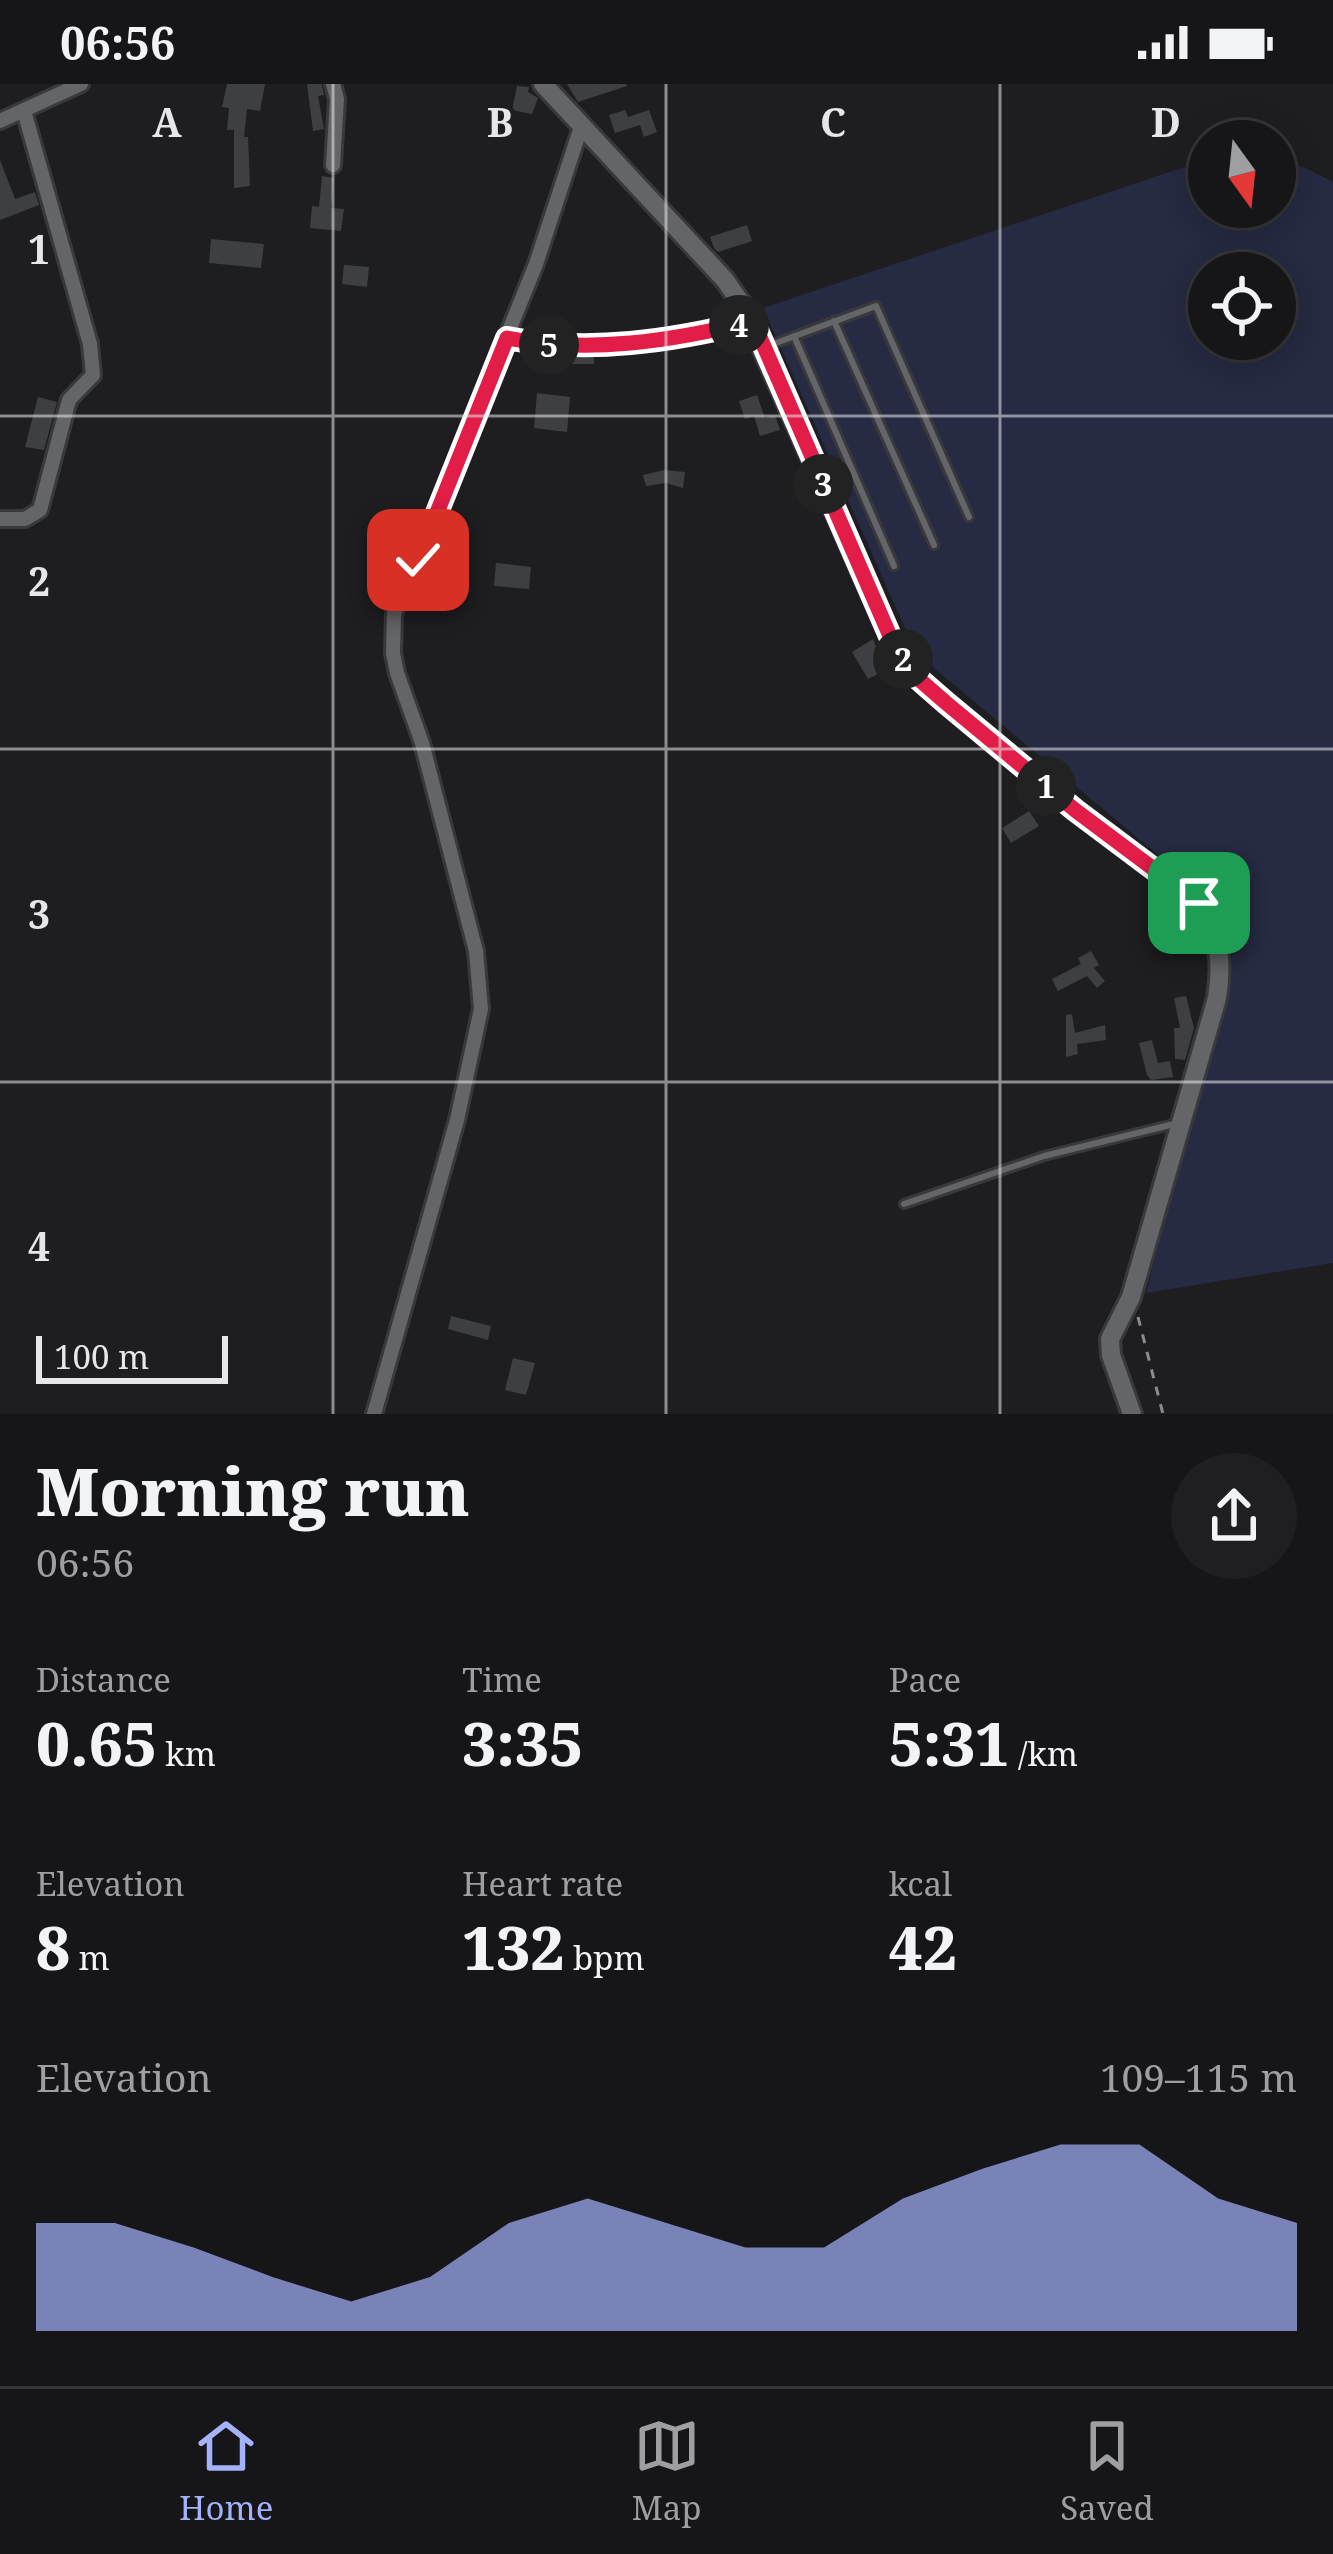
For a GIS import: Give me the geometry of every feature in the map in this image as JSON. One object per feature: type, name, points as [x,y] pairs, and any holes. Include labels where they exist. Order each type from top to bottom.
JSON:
[{"type":"street","points":[[0,121],[81,84]]},
{"type":"street","points":[[333,84],[337,99],[333,165]]},
{"type":"street","points":[[551,87],[725,280],[753,321],[890,636],[913,674],[1075,810],[1199,903],[1211,922],[1222,972],[1131,1297],[1110,1339],[1132,1414]]},
{"type":"street","points":[[0,519],[26,519],[40,510],[69,400],[93,374],[86,332],[25,111]]},
{"type":"street","points":[[374,1414],[457,1120],[481,1009],[476,951],[422,742],[397,673],[394,614],[507,338],[582,124]]},
{"type":"street","points":[[507,338],[557,346],[666,340],[753,321]]},
{"type":"lane","points":[[764,347],[876,306],[969,517]]},
{"type":"lane","points":[[834,321],[934,545]]},
{"type":"lane","points":[[794,336],[894,566]]},
{"type":"lane","points":[[904,1204],[1044,1156],[1181,1122]]},
{"type":"path","points":[[1131,1297],[1162,1414]]},
{"type":"shaded area","points":[[1296,164],[1333,182],[1333,1263],[1146,1293],[1240,923],[916,653],[763,308],[1188,166],[1188,228],[1296,228]]},
{"type":"building","points":[[227,84],[265,84],[260,111],[247,109],[244,137],[248,137],[250,186],[234,188],[234,130],[227,130],[229,108],[222,107]]},
{"type":"building","points":[[307,84],[322,84],[324,95],[318,96],[324,129],[313,131]]},
{"type":"building","points":[[567,84],[626,84],[627,86],[578,102]]},
{"type":"building","points":[[517,86],[529,87],[528,92],[538,98],[532,114],[512,110]]},
{"type":"building","points":[[625,110],[628,117],[649,110],[657,132],[644,137],[640,125],[615,133],[609,115]]},
{"type":"building","points":[[0,160],[15,199],[35,192],[39,205],[0,220]]},
{"type":"building","points":[[322,176],[334,178],[331,208],[344,209],[341,231],[310,228],[312,206],[319,207]]},
{"type":"building","points":[[747,225],[752,241],[718,252],[714,248],[710,237]]},
{"type":"building","points":[[211,239],[264,244],[261,268],[209,263]]},
{"type":"building","points":[[344,265],[369,267],[367,287],[342,284]]},
{"type":"building","points":[[542,356],[594,356],[594,364],[569,364],[547,371]]},
{"type":"building","points":[[537,393],[570,397],[567,432],[534,428]]},
{"type":"building","points":[[757,395],[765,418],[775,415],[780,430],[760,436],[754,416],[745,419],[739,401]]},
{"type":"building","points":[[38,397],[57,402],[44,450],[25,447]]},
{"type":"building","points":[[685,472],[683,488],[666,483],[646,486],[643,475]]},
{"type":"building","points":[[496,563],[531,567],[529,589],[494,586]]},
{"type":"building","points":[[873,639],[886,670],[868,679],[852,652]]},
{"type":"building","points":[[1029,811],[1039,826],[1011,843],[1002,828]]},
{"type":"building","points":[[1091,951],[1099,965],[1094,968],[1105,981],[1097,988],[1087,976],[1058,991],[1052,979],[1081,964],[1078,958]]},
{"type":"building","points":[[1186,996],[1194,1028],[1185,1060],[1175,1059],[1174,1028],[1180,1028],[1174,998]]},
{"type":"building","points":[[1072,1014],[1075,1033],[1105,1025],[1106,1040],[1077,1044],[1078,1054],[1066,1057],[1066,1015]]},
{"type":"building","points":[[1152,1040],[1158,1063],[1170,1061],[1173,1077],[1151,1080],[1147,1075],[1139,1043]]},
{"type":"building","points":[[451,1316],[491,1326],[488,1340],[448,1329]]},
{"type":"building","points":[[513,1358],[535,1363],[526,1395],[505,1390]]},
{"type":"route","points":[[418,560],[507,338],[557,346],[666,340],[753,321],[890,636],[913,674],[1075,810],[1199,903]]}]
